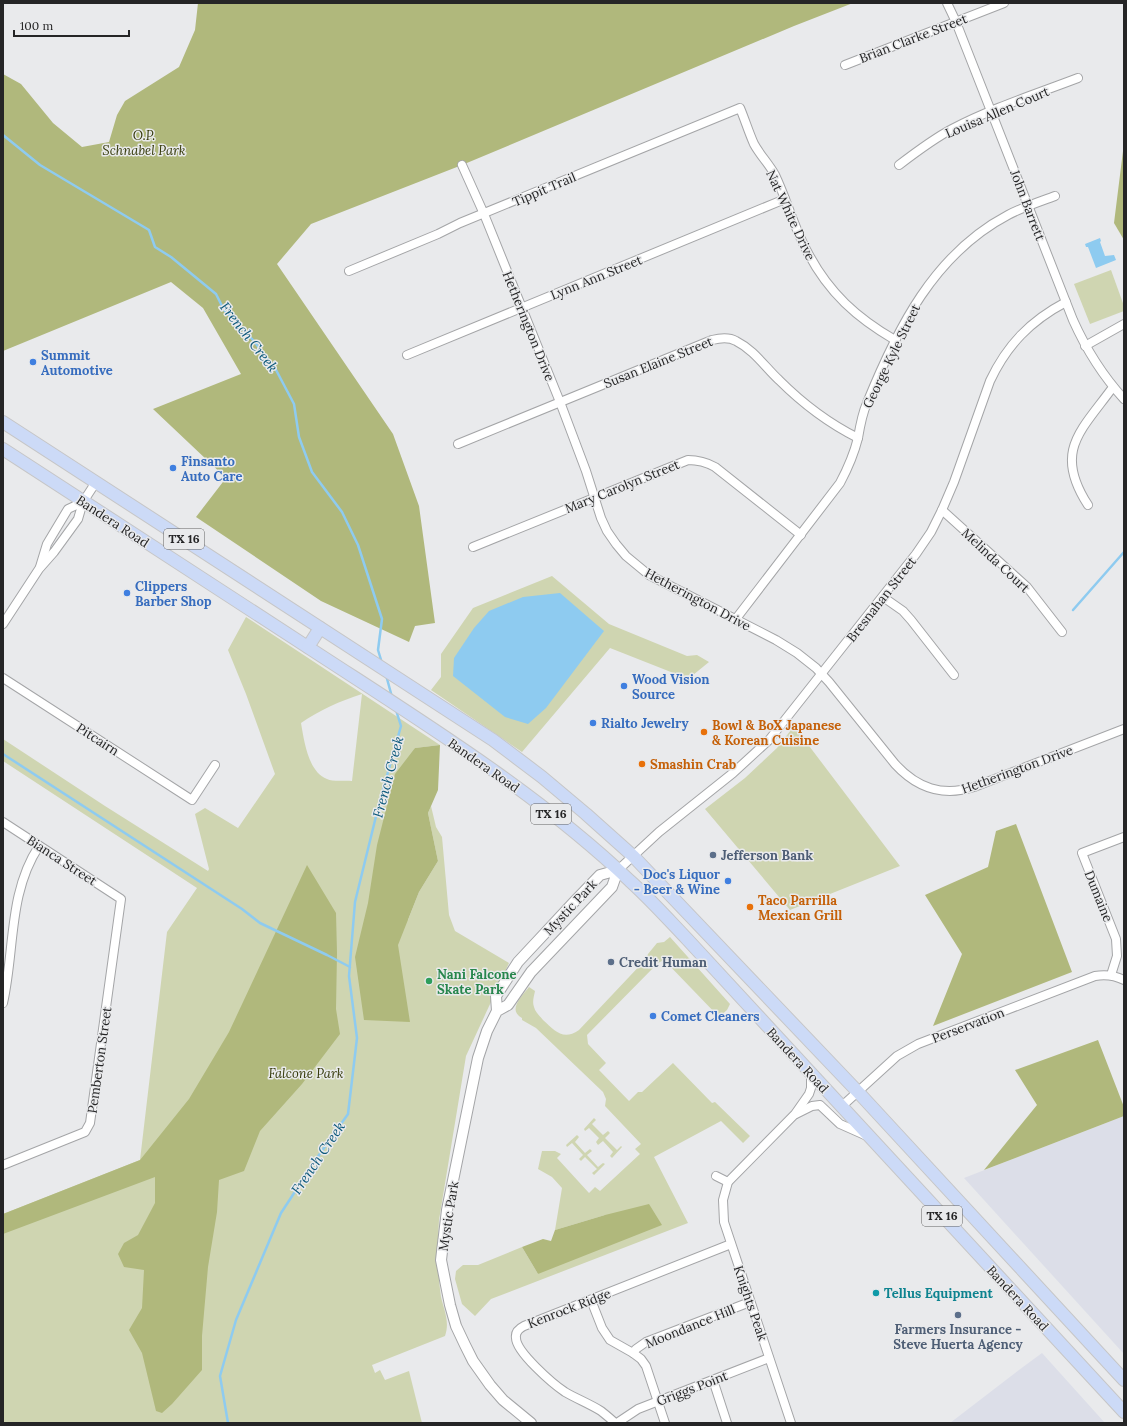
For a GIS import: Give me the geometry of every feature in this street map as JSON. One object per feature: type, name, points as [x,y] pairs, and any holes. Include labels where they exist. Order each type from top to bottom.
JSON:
[{"type":"main road","name":"Bandera Road","points":[[3,422],[493,740],[542,777],[586,814],[633,856],[858,1092],[1124,1380]]},
{"type":"main road","name":"Bandera Road","points":[[3,449],[414,716],[487,766],[541,806],[618,870],[670,922],[1124,1412]]},
{"type":"main road","points":[[308,647],[320,628]]},
{"type":"street","name":"John Barrett","points":[[947,3],[956,22],[1066,302],[1085,346],[1113,387],[1124,399]]},
{"type":"street","name":"Brian Clarke Street","points":[[845,65],[1004,3]]},
{"type":"street","name":"Louisa Allen Court","points":[[899,165],[919,149],[952,129],[1078,78]]},
{"type":"street","name":"Nat White Drive","points":[[740,108],[755,145],[774,174],[808,253],[818,270],[830,287],[859,317],[895,340]]},
{"type":"street","name":"Tippit Trail","points":[[349,270],[740,108]]},
{"type":"street","name":"Hetherington Drive","points":[[462,165],[484,214],[560,402],[607,531],[616,544],[637,566],[662,582],[787,646],[797,653],[822,674],[900,770],[917,783],[931,789],[953,791],[974,787],[1124,729]]},
{"type":"street","name":"George Kyle Street","points":[[735,620],[840,483],[850,466],[866,403],[895,340],[914,305],[929,283],[946,263],[986,228],[1028,206],[1055,196]]},
{"type":"street","name":"Lynn Ann Street","points":[[407,355],[785,199]]},
{"type":"street","name":"Bresnahan Street","points":[[618,870],[659,832],[733,773],[769,740],[883,597],[931,532],[942,510],[954,482],[990,381],[997,367],[1015,340],[1026,328],[1039,318],[1066,302]]},
{"type":"street","points":[[1085,346],[1124,324]]},
{"type":"street","name":"Susan Elaine Street","points":[[458,444],[712,340],[721,338],[735,340],[750,349],[773,375],[795,396],[811,409],[858,438]]},
{"type":"street","points":[[1088,505],[1074,479],[1072,468],[1074,445],[1079,435],[1113,387]]},
{"type":"street","name":"Mary Carolyn Street","points":[[473,547],[688,460],[707,462],[715,467],[801,535]]},
{"type":"street","points":[[3,624],[39,569],[54,552],[78,519],[83,502],[96,482]]},
{"type":"street","points":[[39,569],[47,544],[68,509],[83,502]]},
{"type":"street","name":"Melinda Court","points":[[942,510],[1022,582],[1062,632]]},
{"type":"street","points":[[883,597],[893,603],[911,620],[954,675]]},
{"type":"street","name":"Pitcairn","points":[[3,678],[192,800],[216,765]]},
{"type":"street","name":"Bianca Street","points":[[3,822],[121,899]]},
{"type":"street","name":"Dumaine","points":[[1124,837],[1082,853],[1116,939],[1124,955]]},
{"type":"street","points":[[3,1003],[15,910],[21,884],[32,857],[39,846]]},
{"type":"street","name":"Mystic Park","points":[[497,1011],[508,1006],[531,972],[612,887],[618,870]]},
{"type":"street","name":"Mystic Park","points":[[531,1423],[503,1400],[490,1385],[468,1351],[454,1319],[441,1260],[447,1210],[478,1058],[487,1032],[497,1011],[496,996],[518,962],[600,875],[618,870]]},
{"type":"street","name":"Pemberton Street","points":[[3,1165],[85,1132],[90,1123],[121,899]]},
{"type":"street","name":"Dumaine","points":[[1111,975],[1117,956],[1116,939]]},
{"type":"street","points":[[3,943],[11,948]]},
{"type":"street","name":"Perservation","points":[[841,1107],[897,1056],[918,1044],[1086,979],[1103,975],[1111,975]]},
{"type":"street","points":[[1111,975],[1124,980]]},
{"type":"street","points":[[716,1176],[728,1182],[795,1114],[809,1094],[811,1088],[811,1074]]},
{"type":"street","points":[[795,1114],[812,1106],[820,1105],[840,1124],[870,1138]]},
{"type":"street","name":"Knights Peak","points":[[728,1182],[722,1209],[724,1222],[791,1423]]},
{"type":"street","name":"Kenrock Ridge","points":[[616,1423],[600,1411],[565,1392],[550,1380],[533,1364],[517,1344],[517,1332],[524,1326],[731,1244]]},
{"type":"street","points":[[591,1300],[602,1328],[610,1340],[633,1353],[641,1359],[646,1366],[665,1423]]},
{"type":"street","name":"Moondance Hill","points":[[633,1353],[646,1342],[750,1302]]},
{"type":"street","name":"Griggs Point","points":[[616,1423],[638,1409],[769,1358]]},
{"type":"street","points":[[713,1380],[727,1423]]},
{"type":"shaded area","points":[[1124,1116],[1124,1354],[964,1178]]},
{"type":"shaded area","points":[[1042,1353],[1105,1423],[950,1423],[1023,1367]]},
{"type":"green space","name":"O.P. Schnabel Park","points":[[198,3],[853,3],[794,26],[462,165],[311,224],[277,264],[393,434],[419,506],[435,623],[415,626],[409,642],[321,601],[196,517],[226,478],[153,409],[241,374],[203,308],[171,282],[3,351],[3,74],[21,84],[53,123],[82,147],[109,142],[117,115],[125,101],[179,67],[195,30]]},
{"type":"green space","points":[[1124,143],[1124,240],[1114,223]]},
{"type":"green space","points":[[1111,270],[1124,306],[1124,311],[1090,324],[1074,284]]},
{"type":"green space","points":[[552,576],[609,624],[687,656],[697,655],[709,662],[693,675],[681,676],[610,648],[522,752],[431,690],[441,677],[441,654],[473,608]]},
{"type":"green space","name":"Falcone Park","points":[[246,617],[440,745],[415,748],[365,918],[408,920],[419,892],[438,861],[428,813],[431,806],[436,827],[442,837],[449,915],[455,931],[509,963],[466,1056],[439,1220],[439,1283],[447,1321],[445,1336],[372,1365],[375,1373],[380,1370],[385,1380],[409,1371],[422,1423],[3,1423],[3,1214],[140,1160],[167,932],[197,888],[3,761],[3,739],[208,871],[209,869],[195,814],[205,808],[238,828],[275,774],[246,694],[228,650]],"holes":[[[362,694],[352,781],[330,780],[315,770],[308,755],[301,723],[330,706]]]},
{"type":"green space","points":[[794,726],[900,866],[790,910],[705,809],[745,778],[777,748]]},
{"type":"green space","points":[[440,745],[438,790],[428,813],[438,861],[419,892],[398,945],[410,1022],[364,1020],[355,957],[368,903],[377,845],[395,774],[415,748]]},
{"type":"green space","points":[[1016,824],[1072,972],[933,1026],[962,954],[925,895],[988,867],[996,831]]},
{"type":"green space","points":[[307,865],[336,913],[336,1009],[340,1034],[302,1084],[260,1131],[244,1171],[219,1180],[217,1212],[208,1267],[202,1336],[202,1370],[162,1413],[156,1411],[142,1353],[129,1330],[142,1308],[144,1270],[124,1267],[118,1254],[124,1243],[138,1235],[155,1203],[155,1177],[3,1234],[3,1214],[140,1160],[189,1099],[229,1032]]},
{"type":"green space","points":[[670,937],[730,1004],[727,1010],[719,1017],[664,960],[658,963],[587,1035],[588,1044],[606,1063],[599,1070],[629,1101],[638,1092],[642,1092],[673,1063],[712,1103],[715,1102],[750,1136],[743,1143],[721,1121],[654,1157],[688,1223],[491,1299],[475,1316],[462,1304],[455,1279],[456,1271],[463,1265],[478,1265],[522,1247],[538,1274],[605,1215],[555,1230],[562,1188],[552,1177],[538,1169],[542,1151],[555,1151],[561,1154],[557,1158],[589,1193],[595,1187],[600,1191],[640,1154],[635,1149],[641,1144],[605,1106],[606,1099],[603,1092],[536,1028],[522,1020],[516,1011],[517,1003],[529,987],[535,991],[533,1005],[535,1011],[543,1020],[555,1031],[564,1035],[573,1033],[579,1030],[646,959],[657,943],[664,942]]},
{"type":"green space","points":[[1098,1040],[1124,1107],[1124,1116],[984,1170],[1037,1105],[1015,1070]]},
{"type":"green space","points":[[594,1118],[596,1120],[592,1124],[603,1135],[608,1131],[610,1133],[605,1138],[617,1150],[621,1146],[622,1147],[612,1158],[610,1156],[613,1152],[603,1141],[598,1145],[596,1142],[599,1138],[589,1128],[585,1131],[584,1129]]},
{"type":"green space","points":[[577,1135],[579,1137],[575,1142],[585,1153],[590,1149],[592,1151],[587,1155],[598,1167],[603,1163],[605,1164],[594,1175],[592,1173],[597,1169],[585,1157],[581,1161],[579,1159],[583,1155],[572,1143],[567,1147],[566,1145]]},
{"type":"green space","points":[[649,1204],[662,1225],[538,1274],[522,1247],[543,1239],[551,1241],[555,1230]]},
{"type":"water","points":[[1100,238],[1105,256],[1114,255],[1116,260],[1096,268],[1088,247],[1086,247],[1085,244]]},
{"type":"water","points":[[560,593],[604,631],[546,708],[528,724],[505,717],[453,676],[454,658],[474,628],[489,611],[523,597]]},
{"type":"waterway","name":"French Creek","points":[[3,135],[40,165],[149,230],[155,247],[171,257],[216,294],[224,310],[253,340],[275,368],[294,404],[299,437],[312,472],[342,512],[358,545],[382,619],[378,650],[382,663]]},
{"type":"waterway","points":[[1073,610],[1124,552]]},
{"type":"waterway","name":"French Creek","points":[[386,675],[392,697]]},
{"type":"waterway","name":"French Creek","points":[[228,1423],[220,1376],[236,1320],[281,1213],[348,1114],[357,1038],[349,976],[355,902],[379,804],[401,726],[396,710]]},
{"type":"waterway","points":[[3,754],[242,909],[260,923],[350,967]]},
{"type":"place","name":"Summit Automotive","points":[[33,362]]},
{"type":"place","name":"Finsanto Auto Care","points":[[173,468]]},
{"type":"place","name":"Clippers Barber Shop","points":[[127,593]]},
{"type":"place","name":"Wood Vision Source","points":[[624,686]]},
{"type":"place","name":"Rialto Jewelry","points":[[593,723]]},
{"type":"place","name":"Bowl & BoX Japanese & Korean Cuisine","points":[[704,732]]},
{"type":"place","name":"Smashin Crab","points":[[642,764]]},
{"type":"place","name":"Jefferson Bank","points":[[713,855]]},
{"type":"place","name":"Doc's Liquor - Beer & Wine","points":[[728,881]]},
{"type":"place","name":"Taco Parrilla Mexican Grill","points":[[750,907]]},
{"type":"place","name":"Credit Human","points":[[611,962]]},
{"type":"place","name":"Nani Falcone Skate Park","points":[[429,981]]},
{"type":"place","name":"Comet Cleaners","points":[[653,1016]]},
{"type":"place","name":"Tellus Equipment","points":[[876,1293]]},
{"type":"place","name":"Farmers Insurance - Steve Huerta Agency","points":[[958,1315]]}]
